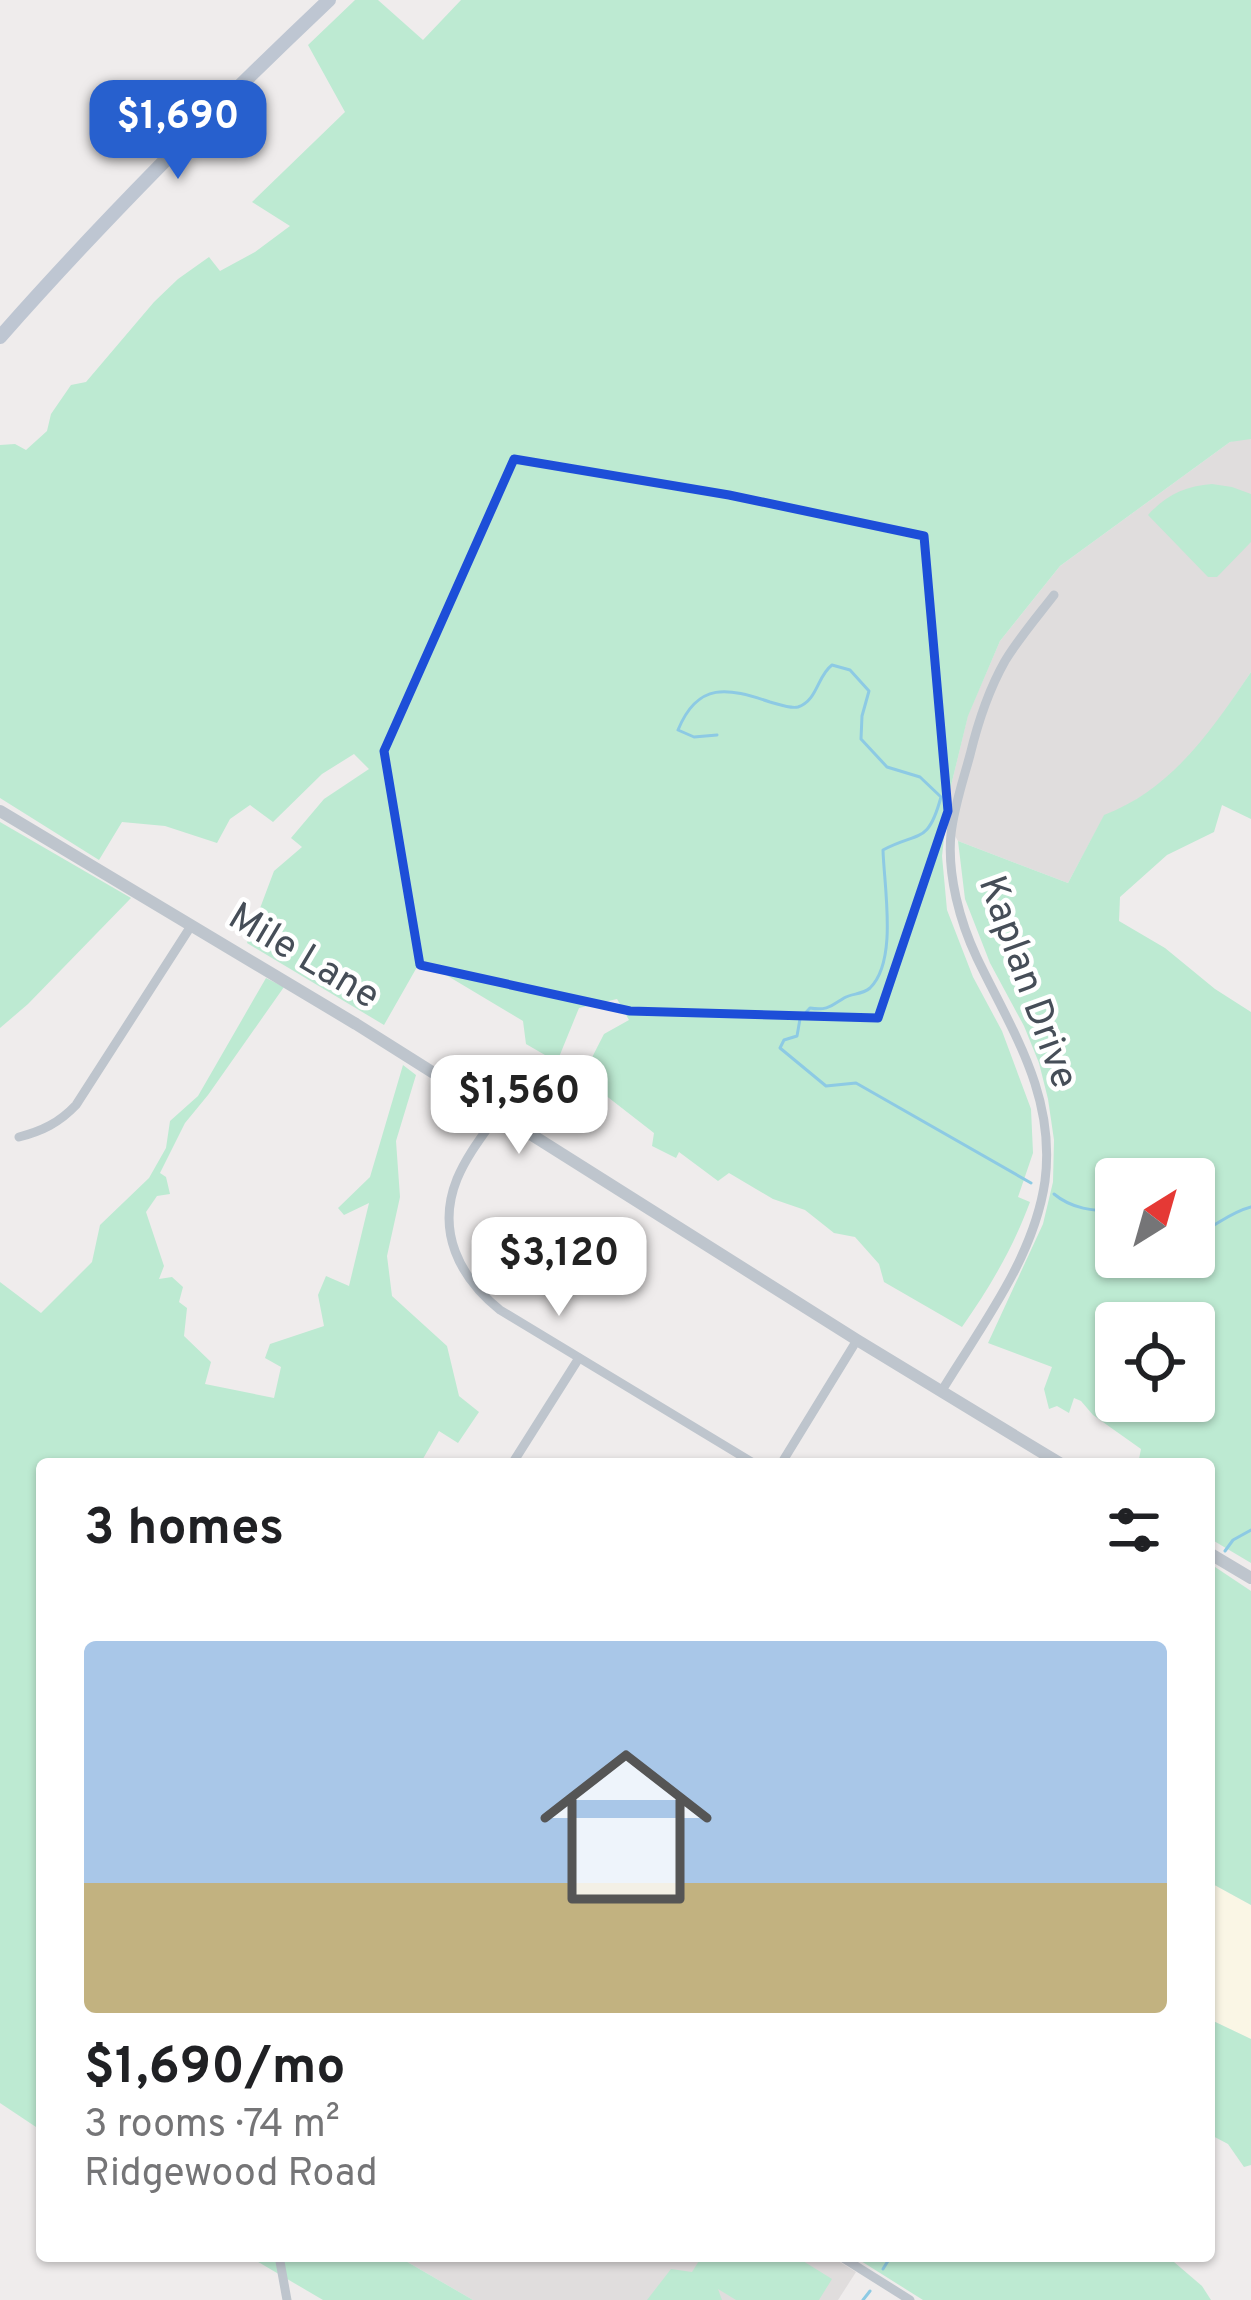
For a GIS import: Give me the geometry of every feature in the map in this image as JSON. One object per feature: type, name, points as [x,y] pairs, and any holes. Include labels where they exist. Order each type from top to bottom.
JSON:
[{"type":"main road","points":[[0,338],[150,176],[329,0]]},
{"type":"street","name":"Kaplan Drive","points":[[941,1392],[1022,1254],[1045,1180],[1037,1090],[961,914],[951,838],[978,722],[991,688],[1019,639],[1054,596]]},
{"type":"street","name":"Mile Lane","points":[[0,811],[356,1024],[1051,1458]]},
{"type":"street","points":[[19,1137],[41,1131],[76,1105],[191,926]]},
{"type":"street","points":[[497,1115],[468,1157],[451,1198],[452,1241],[466,1277],[500,1310],[745,1458]]},
{"type":"street","points":[[785,1458],[857,1340]]},
{"type":"street","points":[[516,1458],[579,1358]]},
{"type":"street","points":[[1215,1557],[1251,1578]]},
{"type":"street","points":[[280,2262],[287,2300]]},
{"type":"street","points":[[850,2262],[910,2300]]},
{"type":"highlighted area","points":[[514,459],[729,495],[924,536],[948,811],[878,1018],[630,1011],[420,965],[384,751]]},
{"type":"shaded area","points":[[1248,437],[1251,672],[1207,738],[1161,784],[1104,816],[1068,883],[958,841],[946,821],[949,794],[968,715],[1000,641],[1060,566],[1230,442]]},
{"type":"shaded area","points":[[1215,1885],[1251,1905],[1251,2039],[1215,2022]]},
{"type":"shaded area","points":[[407,2262],[840,2262],[856,2272],[838,2300],[473,2300]]},
{"type":"green space","points":[[355,0],[378,0],[423,40],[461,0],[1251,0],[1251,439],[1230,442],[1060,566],[1000,641],[968,716],[949,794],[942,856],[947,910],[973,977],[1002,1031],[1031,1109],[1033,1153],[1018,1197],[1030,1202],[1000,1267],[962,1327],[884,1282],[879,1264],[855,1237],[834,1233],[805,1210],[773,1199],[729,1173],[718,1181],[679,1152],[676,1158],[652,1146],[654,1133],[582,1077],[604,1034],[629,1020],[617,999],[579,1008],[557,1062],[526,1044],[523,1021],[421,960],[384,1025],[247,943],[274,871],[302,847],[291,838],[324,799],[369,769],[354,754],[322,774],[273,822],[250,805],[230,819],[217,843],[165,826],[122,822],[99,860],[0,798],[0,445],[15,444],[26,450],[47,431],[51,414],[71,385],[86,382],[178,279],[209,257],[220,271],[290,226],[252,202],[345,112],[308,45]]},
{"type":"green space","points":[[1212,484],[1251,494],[1251,542],[1217,577],[1208,577],[1148,515],[1177,493]]},
{"type":"green space","points":[[1251,672],[1251,819],[1222,805],[1214,832],[1167,855],[1120,897],[1119,921],[1165,948],[1251,1012],[1251,1563],[1215,1542],[1215,1458],[1139,1458],[1141,1449],[1103,1422],[1215,1422],[1215,1302],[1095,1302],[1095,1416],[1074,1398],[1069,1413],[1057,1406],[1049,1409],[1044,1389],[1052,1367],[988,1343],[1043,1224],[1053,1182],[1054,1140],[1039,1063],[965,899],[958,841],[1068,883],[1104,815],[1150,790],[1188,756]]},
{"type":"green space","points":[[0,822],[131,898],[0,1028]]},
{"type":"green space","points":[[266,978],[284,987],[185,1123],[160,1173],[166,1177],[170,1194],[157,1196],[146,1212],[164,1266],[159,1279],[172,1277],[183,1287],[179,1302],[187,1308],[184,1336],[211,1362],[205,1384],[274,1398],[281,1367],[265,1358],[270,1344],[324,1326],[318,1295],[326,1276],[349,1286],[369,1203],[344,1215],[338,1208],[370,1177],[403,1065],[416,1075],[396,1141],[400,1197],[387,1256],[392,1296],[447,1346],[459,1396],[479,1412],[458,1443],[439,1431],[423,1458],[36,1458],[36,2127],[0,2103],[0,1282],[41,1313],[92,1262],[100,1225],[149,1178],[166,1148],[170,1121],[198,1096]]},
{"type":"green space","points":[[1215,1567],[1251,1591],[1251,1905],[1215,1885]]},
{"type":"green space","points":[[1215,2022],[1251,2039],[1251,2165],[1244,2167],[1228,2144],[1215,2137]]},
{"type":"green space","points":[[258,2262],[407,2262],[473,2300],[323,2300]]},
{"type":"green space","points":[[698,2262],[805,2262],[832,2279],[819,2300],[736,2300],[718,2289],[722,2300],[647,2300],[671,2269],[692,2272]]},
{"type":"green space","points":[[863,2262],[1174,2262],[1211,2300],[923,2300]]},
{"type":"waterway","points":[[717,735],[694,737],[678,730],[695,703],[716,692],[798,707],[810,699],[832,665],[850,670],[869,691],[861,739],[887,767],[920,777],[941,797],[926,830],[883,850],[887,942],[879,976],[864,992],[825,1008],[810,1008],[800,1019],[797,1036],[784,1040],[780,1048],[826,1086],[856,1083],[1031,1183]]},
{"type":"waterway","points":[[1054,1194],[1095,1210]]},
{"type":"waterway","points":[[1215,1225],[1251,1207]]},
{"type":"waterway","points":[[1225,1551],[1251,1530]]},
{"type":"waterway","points":[[883,2269],[887,2262]]},
{"type":"waterway","points":[[863,2300],[870,2291]]}]
